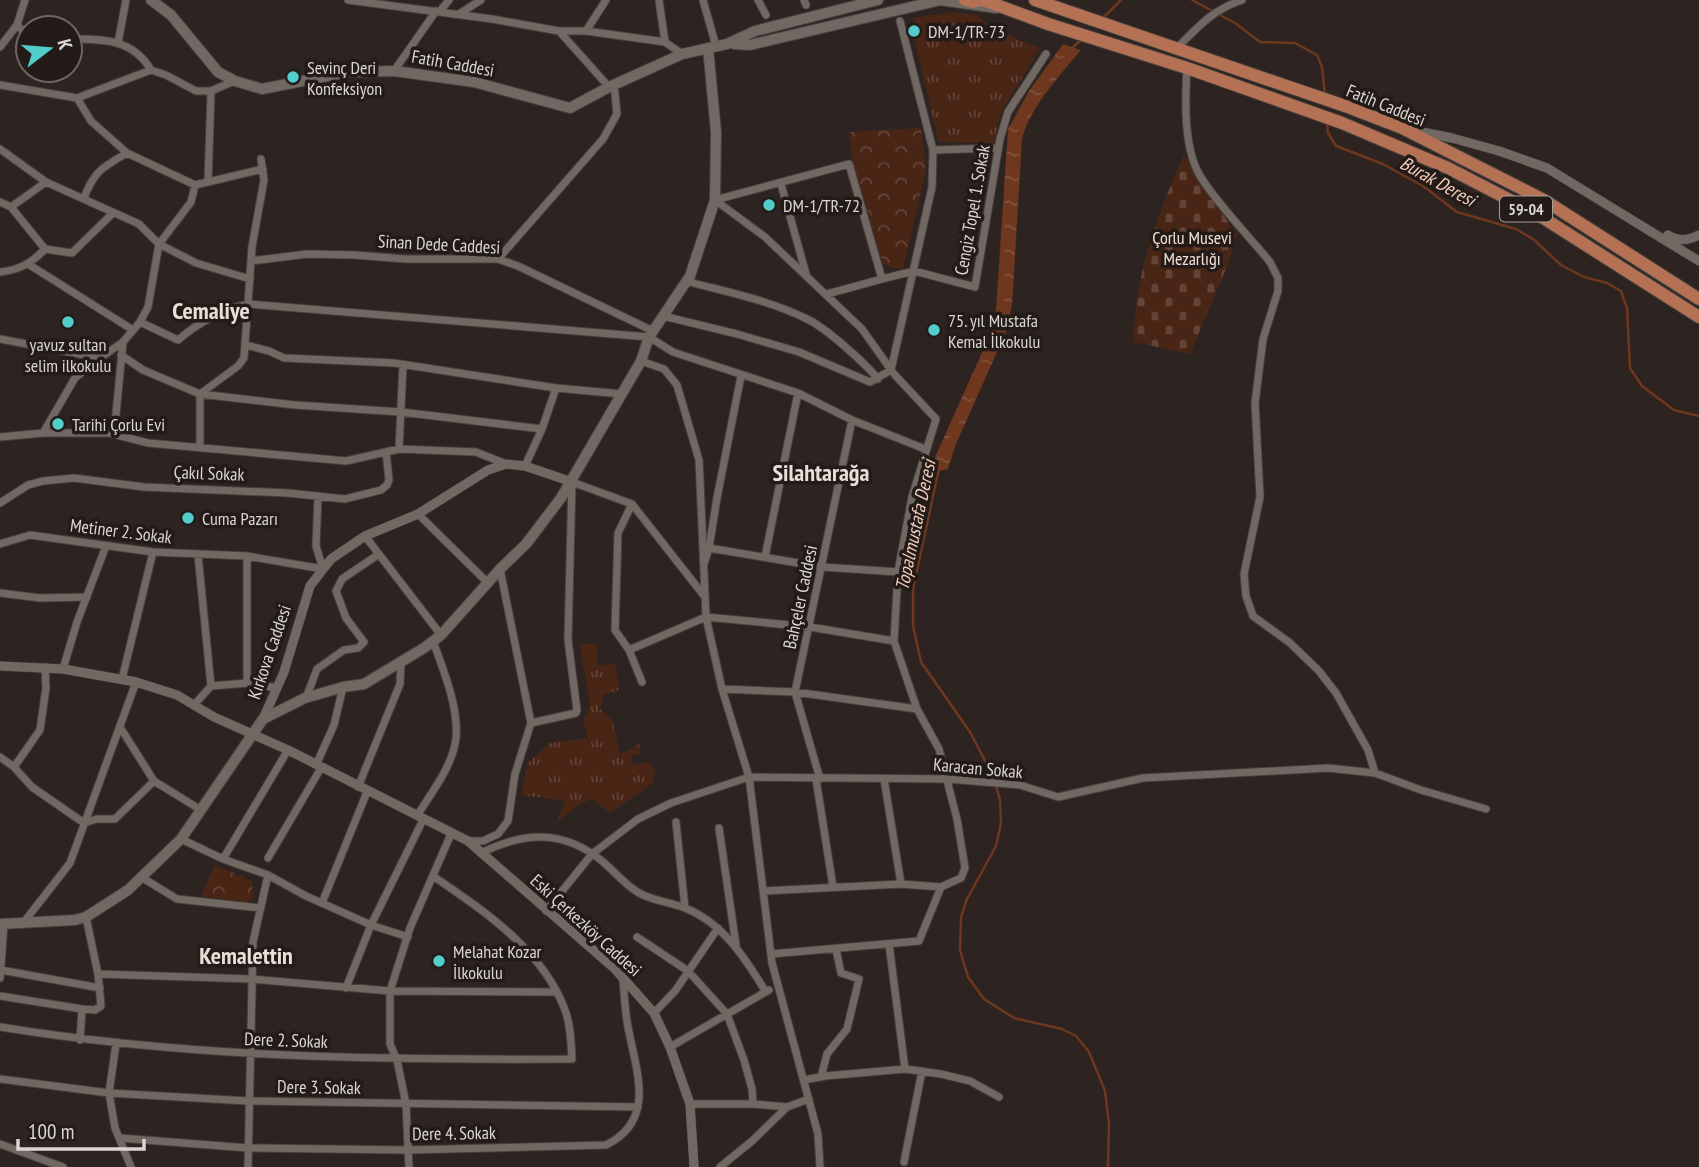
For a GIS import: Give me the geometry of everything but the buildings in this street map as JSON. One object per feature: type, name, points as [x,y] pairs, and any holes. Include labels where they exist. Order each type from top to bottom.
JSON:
[{"type":"main road","name":"Fatih Caddesi","points":[[151,0],[171,15],[218,72],[235,81],[262,89],[348,72],[394,71],[474,82],[570,108],[612,85],[682,54],[717,46],[755,31],[878,0]]},
{"type":"main road","name":"Fatih Caddesi","points":[[717,46],[750,44],[941,0]]},
{"type":"main road","points":[[941,0],[1001,8]]},
{"type":"main road","points":[[965,0],[982,0],[1001,8]]},
{"type":"main road","name":"Fatih Caddesi","points":[[1035,0],[1402,128],[1544,200],[1699,299]]},
{"type":"main road","name":"59-04","points":[[1001,8],[1187,68]]},
{"type":"main road","points":[[263,719],[305,698],[364,684],[437,638],[526,544],[572,482],[641,361],[651,334],[686,281],[715,200],[717,46]]},
{"type":"main road","name":"Fatih Caddesi","points":[[1187,68],[1342,123],[1448,168],[1537,214],[1699,317]]},
{"type":"main road","name":"Kırkova Caddesi","points":[[2,923],[75,920],[86,917],[128,890],[181,839],[263,719]]},
{"type":"street","points":[[118,43],[126,0]]},
{"type":"street","points":[[348,0],[459,14],[559,31],[586,31],[665,42],[682,54]]},
{"type":"street","points":[[394,71],[449,0]]},
{"type":"street","points":[[459,14],[481,0]]},
{"type":"street","points":[[586,31],[606,0]]},
{"type":"street","points":[[659,0],[665,42]]},
{"type":"street","points":[[703,0],[717,46]]},
{"type":"street","points":[[758,0],[766,15]]},
{"type":"street","points":[[1176,49],[1222,7],[1242,0]]},
{"type":"street","points":[[663,316],[799,352],[870,382],[891,370],[932,187],[933,150],[900,21]]},
{"type":"street","points":[[0,47],[14,29]]},
{"type":"street","points":[[498,260],[603,139],[617,114],[612,85],[559,31]]},
{"type":"street","points":[[84,39],[110,40],[118,43],[144,57],[151,70]]},
{"type":"street","name":"Cengiz Topel 1. Sokak","points":[[827,294],[914,271],[975,287],[998,148],[1007,112],[1046,54]]},
{"type":"street","points":[[1187,68],[1185,106],[1189,140],[1200,177],[1270,262],[1278,278],[1278,291],[1263,339],[1255,403],[1261,497],[1244,574],[1246,596],[1253,616],[1290,643],[1319,671],[1336,693],[1368,750],[1375,773]]},
{"type":"street","points":[[0,85],[77,98],[151,70],[196,91],[211,91],[235,81]]},
{"type":"street","points":[[208,183],[211,91]]},
{"type":"street","points":[[77,98],[90,121],[127,153],[195,186],[263,169]]},
{"type":"street","points":[[1402,128],[1464,141],[1547,167],[1699,261]]},
{"type":"street","points":[[933,150],[998,148]]},
{"type":"street","points":[[0,149],[46,182],[139,224],[159,244],[196,263],[250,279]]},
{"type":"street","points":[[84,198],[92,178],[102,168],[127,153]]},
{"type":"street","points":[[200,394],[237,366],[243,358],[251,261],[264,180],[261,159]]},
{"type":"street","points":[[715,200],[849,164],[882,279]]},
{"type":"street","points":[[11,207],[46,182]]},
{"type":"street","points":[[781,184],[806,275]]},
{"type":"street","points":[[43,433],[75,378],[123,342],[140,322],[148,307],[159,244],[191,202],[195,186]]},
{"type":"street","points":[[715,200],[765,237],[827,294],[862,329],[891,370],[936,419],[912,497],[898,572],[894,641],[917,709],[939,749],[948,779],[965,868],[961,878],[942,887],[901,884],[764,891]]},
{"type":"street","points":[[0,202],[11,207],[45,249],[72,254],[113,213]]},
{"type":"street","points":[[1641,224],[1675,239],[1689,240],[1699,235]]},
{"type":"street","points":[[0,272],[13,271],[28,264],[45,249]]},
{"type":"street","name":"Sinan Dede Caddesi","points":[[251,261],[307,254],[498,260],[518,267],[651,334],[673,352],[798,393],[852,420],[925,449]]},
{"type":"street","points":[[28,264],[133,330]]},
{"type":"street","points":[[686,281],[753,299],[808,320],[840,344],[877,379]]},
{"type":"street","points":[[140,322],[178,340],[192,328],[216,315],[249,304],[651,334]]},
{"type":"street","points":[[0,339],[100,358]]},
{"type":"street","points":[[114,434],[123,342]]},
{"type":"street","points":[[246,345],[284,358],[403,365],[556,388],[622,394]]},
{"type":"street","points":[[121,355],[143,370],[200,394],[295,405],[401,412],[542,429]]},
{"type":"street","points":[[641,361],[664,369],[677,385],[699,460],[706,617],[722,689],[749,777],[771,954],[777,986],[818,1134],[820,1167]]},
{"type":"street","points":[[399,449],[403,365]]},
{"type":"street","points":[[703,568],[741,376]]},
{"type":"street","points":[[525,466],[542,429],[556,388]]},
{"type":"street","points":[[765,558],[798,393]]},
{"type":"street","points":[[200,394],[200,448]]},
{"type":"street","name":"Bahçeler Caddesi","points":[[833,887],[818,779],[795,692],[852,420]]},
{"type":"street","points":[[0,437],[43,433],[114,434],[148,443],[346,461],[399,449],[476,452],[506,464],[525,466],[632,505],[705,597]]},
{"type":"street","name":"Çakıl Sokak","points":[[0,503],[28,485],[74,478],[144,487],[186,487],[345,499],[381,490],[389,480],[387,452]]},
{"type":"street","name":"Kırkova Caddesi","points":[[263,719],[277,688],[310,586],[331,559],[365,536],[418,514],[488,470],[506,464]]},
{"type":"street","points":[[531,723],[576,713],[577,710],[568,640],[572,482]]},
{"type":"street","points":[[318,496],[316,546],[323,569]]},
{"type":"street","points":[[632,505],[618,533],[615,630],[629,650],[642,682]]},
{"type":"street","points":[[418,514],[488,583]]},
{"type":"street","name":"Metiner 2. Sokak","points":[[0,544],[30,535],[153,552],[247,556],[323,569]]},
{"type":"street","points":[[346,988],[371,925],[440,778],[456,737],[454,712],[437,638],[365,536]]},
{"type":"street","points":[[63,669],[106,546]]},
{"type":"street","points":[[709,548],[822,567],[898,572]]},
{"type":"street","points":[[122,679],[153,552]]},
{"type":"street","points":[[305,698],[317,668],[344,649],[358,648],[364,642],[346,618],[337,591],[342,579],[379,554]]},
{"type":"street","points":[[198,555],[211,686]]},
{"type":"street","points":[[247,556],[247,683]]},
{"type":"street","points":[[468,841],[483,841],[498,834],[508,821],[515,774],[531,723],[500,569]]},
{"type":"street","points":[[3,595],[40,598],[87,597]]},
{"type":"street","points":[[629,650],[706,617],[810,627],[894,641]]},
{"type":"street","points":[[358,787],[400,684],[401,662]]},
{"type":"street","points":[[0,666],[63,669],[136,682],[177,695],[251,734]]},
{"type":"street","points":[[14,767],[40,730],[46,696],[45,667]]},
{"type":"street","points":[[24,922],[70,863],[136,682]]},
{"type":"street","points":[[194,705],[211,686],[247,683],[277,688]]},
{"type":"street","points":[[268,858],[318,767],[334,725],[343,687]]},
{"type":"street","points":[[722,689],[795,692],[917,709]]},
{"type":"street","points":[[120,727],[154,781],[201,810]]},
{"type":"street","name":"Eski Çerkezköy Caddesi","points":[[251,734],[468,841],[623,978],[654,1013],[670,1047],[691,1104],[694,1167]]},
{"type":"street","points":[[223,859],[288,750]]},
{"type":"street","points":[[0,757],[14,767],[32,787],[84,823]]},
{"type":"street","name":"Karacan Sokak","points":[[547,911],[592,853],[638,820],[671,803],[749,777],[948,779],[1005,783],[1058,797],[1143,778],[1328,768],[1375,773],[1486,809]]},
{"type":"street","points":[[884,779],[901,884]]},
{"type":"street","points":[[84,823],[97,819],[115,819],[154,781]]},
{"type":"street","points":[[322,903],[367,792]]},
{"type":"street","points":[[676,822],[685,908]]},
{"type":"street","points":[[719,828],[736,946]]},
{"type":"street","points":[[409,1167],[406,1104],[397,1060],[390,1044],[390,991],[408,937],[452,834]]},
{"type":"street","points":[[481,853],[511,840],[529,837],[569,841],[592,853],[637,892],[685,908],[718,928],[736,946],[766,992]]},
{"type":"street","points":[[181,839],[223,859],[268,875],[371,925],[408,937]]},
{"type":"street","points":[[248,1167],[253,942],[268,875]]},
{"type":"street","points":[[433,876],[493,918],[514,938],[548,978],[556,992]]},
{"type":"street","points":[[141,877],[177,899],[261,908]]},
{"type":"street","points":[[771,954],[919,941],[942,887]]},
{"type":"street","points":[[0,996],[82,1009],[95,1010],[101,1006],[98,974],[86,917]]},
{"type":"street","points":[[0,978],[2,923]]},
{"type":"street","points":[[654,1013],[675,991],[718,928]]},
{"type":"street","points":[[637,937],[688,971],[727,1014],[744,1060],[753,1104]]},
{"type":"street","points":[[889,944],[905,1069]]},
{"type":"street","points":[[821,1077],[827,1054],[847,1029],[859,979],[841,973],[836,948]]},
{"type":"street","points":[[1,970],[100,988]]},
{"type":"street","points":[[98,974],[251,979],[390,991],[556,992]]},
{"type":"street","points":[[623,978],[627,1024],[640,1086],[638,1107]]},
{"type":"street","points":[[670,1047],[777,986]]},
{"type":"street","name":"Dere 2. Sokak","points":[[0,1027],[80,1040],[249,1055],[397,1060],[572,1059],[569,1024],[556,992]]},
{"type":"street","points":[[80,1040],[82,1009]]},
{"type":"street","points":[[116,1044],[109,1093],[115,1128],[131,1167]]},
{"type":"street","points":[[804,1080],[905,1069],[970,1081],[999,1097]]},
{"type":"street","points":[[904,1162],[922,1071]]},
{"type":"street","name":"Dere 3. Sokak","points":[[0,1079],[109,1093],[248,1101],[638,1107]]},
{"type":"street","points":[[720,1167],[752,1142],[787,1107],[809,1099]]},
{"type":"street","points":[[691,1104],[787,1107]]},
{"type":"street","name":"Dere 4. Sokak","points":[[120,1139],[248,1148],[407,1150],[606,1145],[622,1137],[638,1107]]},
{"type":"street","points":[[0,1144],[63,1167]]},
{"type":"green space","points":[[953,12],[977,15],[990,27],[1040,48],[1000,114],[994,143],[939,142],[914,38],[917,36],[913,18]]},
{"type":"green space","points":[[921,128],[926,170],[903,270],[883,264],[852,161],[849,132]]},
{"type":"green space","name":"Çorlu Musevi Mezarlığı","points":[[1184,155],[1236,234],[1231,257],[1190,354],[1134,342],[1138,294],[1149,246]]},
{"type":"green space","points":[[580,644],[596,644],[598,666],[615,663],[619,690],[603,695],[600,709],[612,720],[620,754],[634,748],[638,743],[642,753],[631,755],[632,765],[649,762],[655,771],[653,783],[610,813],[591,799],[557,822],[565,801],[521,795],[528,763],[550,743],[588,738],[583,719],[587,716],[590,705]]},
{"type":"green space","points":[[215,865],[252,881],[253,898],[246,903],[201,896]]},
{"type":"water","points":[[1063,44],[1081,50],[1039,103],[1022,139],[1012,305],[1006,332],[956,444],[948,469],[928,473],[989,337],[996,310],[1008,129],[1029,91]]},
{"type":"waterway","name":"Topalmustafa Deresi","points":[[1103,18],[1121,0]]},
{"type":"waterway","name":"Burak Deresi","points":[[1192,0],[1235,23],[1260,42],[1295,43],[1317,55],[1322,67],[1325,95]]},
{"type":"waterway","name":"Topalmustafa Deresi","points":[[1070,50],[1081,40]]},
{"type":"waterway","name":"Burak Deresi","points":[[1327,123],[1328,133],[1336,146],[1383,164],[1423,186],[1457,212],[1516,229],[1533,239],[1561,265],[1621,291],[1627,308],[1630,368],[1642,386],[1674,410],[1699,416]]},
{"type":"waterway","name":"Topalmustafa Deresi","points":[[939,468],[913,589],[913,626],[921,662],[970,732],[993,776],[1000,800],[1001,823],[996,846],[967,899],[961,917],[960,950],[968,977],[984,999],[1014,1018],[1062,1029],[1076,1036],[1089,1052],[1105,1091],[1109,1124],[1108,1167]]},
{"type":"place","name":"DM-1/TR-73","points":[[914,31]]},
{"type":"place","name":"Sevinç Deri Konfeksiyon","points":[[293,77]]},
{"type":"place","name":"DM-1/TR-72","points":[[769,205]]},
{"type":"place","name":"yavuz sultan selim ilkokulu","points":[[68,322]]},
{"type":"place","name":"75. yıl Mustafa Kemal İlkokulu","points":[[934,330]]},
{"type":"place","name":"Tarihi Çorlu Evi","points":[[58,424]]},
{"type":"place","name":"Cuma Pazarı","points":[[188,518]]},
{"type":"place","name":"Melahat Kozar İlkokulu","points":[[439,961]]},
{"type":"district","name":"Cemaliye","points":[[211,310]]},
{"type":"district","name":"Silahtarağa","points":[[821,472]]},
{"type":"district","name":"Kemalettin","points":[[246,955]]}]
